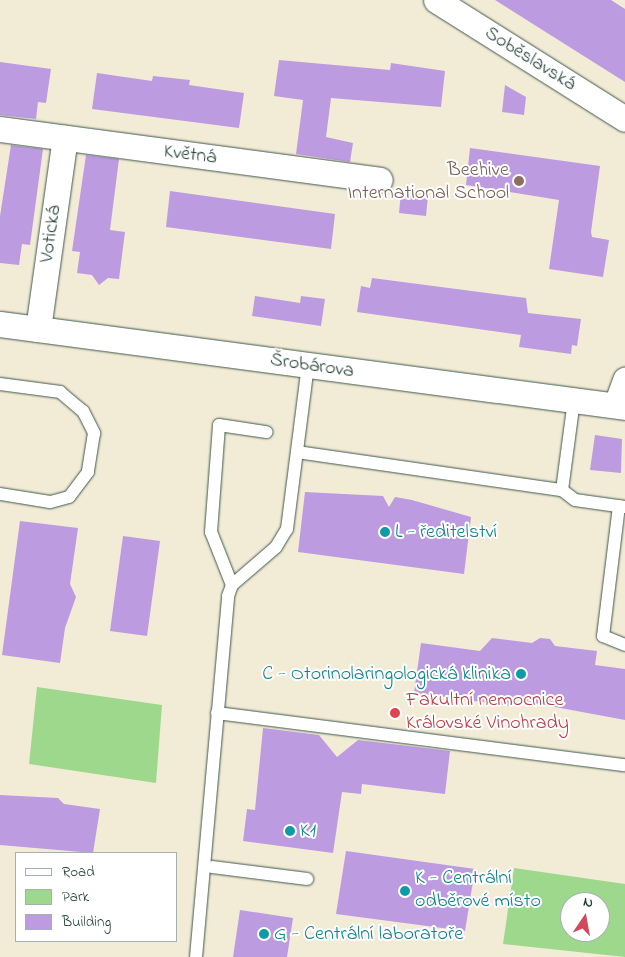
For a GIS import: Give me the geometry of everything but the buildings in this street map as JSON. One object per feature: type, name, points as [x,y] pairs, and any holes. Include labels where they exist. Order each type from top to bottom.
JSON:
[{"type":"street","name":"Soběslavská","points":[[436,0],[625,119]]},
{"type":"street","name":"Květná","points":[[0,129],[380,180]]},
{"type":"street","name":"Votická","points":[[38,329],[65,138]]},
{"type":"street","name":"Šrobárova","points":[[0,324],[620,406]]},
{"type":"street","points":[[620,406],[625,380]]},
{"type":"lane","points":[[196,957],[226,607],[232,585],[283,539],[308,365]]},
{"type":"lane","points":[[0,384],[60,392],[83,411],[94,433],[88,472],[69,497],[50,502],[0,494]]},
{"type":"lane","points":[[562,490],[574,400]]},
{"type":"lane","points":[[232,585],[211,532],[219,425],[266,432]]},
{"type":"lane","points":[[297,452],[562,490],[575,500],[622,507],[603,636],[625,645]]},
{"type":"lane","points":[[217,713],[625,765]]},
{"type":"lane","points":[[212,868],[307,879]]},
{"type":"green space","points":[[37,687],[162,705],[156,783],[29,764]]},
{"type":"green space","points":[[514,868],[625,884],[625,957],[503,944]]},
{"type":"place","name":"Beehive International School","points":[[519,181]]},
{"type":"place","name":"L - ředitelství","points":[[385,532]]},
{"type":"place","name":"C - Otorinolaringologická klinika","points":[[521,674]]},
{"type":"place","name":"Fakultní nemocnice Královské Vinohrady","points":[[395,713]]},
{"type":"place","name":"K1","points":[[290,831]]},
{"type":"place","name":"K - Centrální odběrové místo","points":[[405,891]]},
{"type":"place","name":"G - Centrální laboratoře","points":[[264,934]]}]
